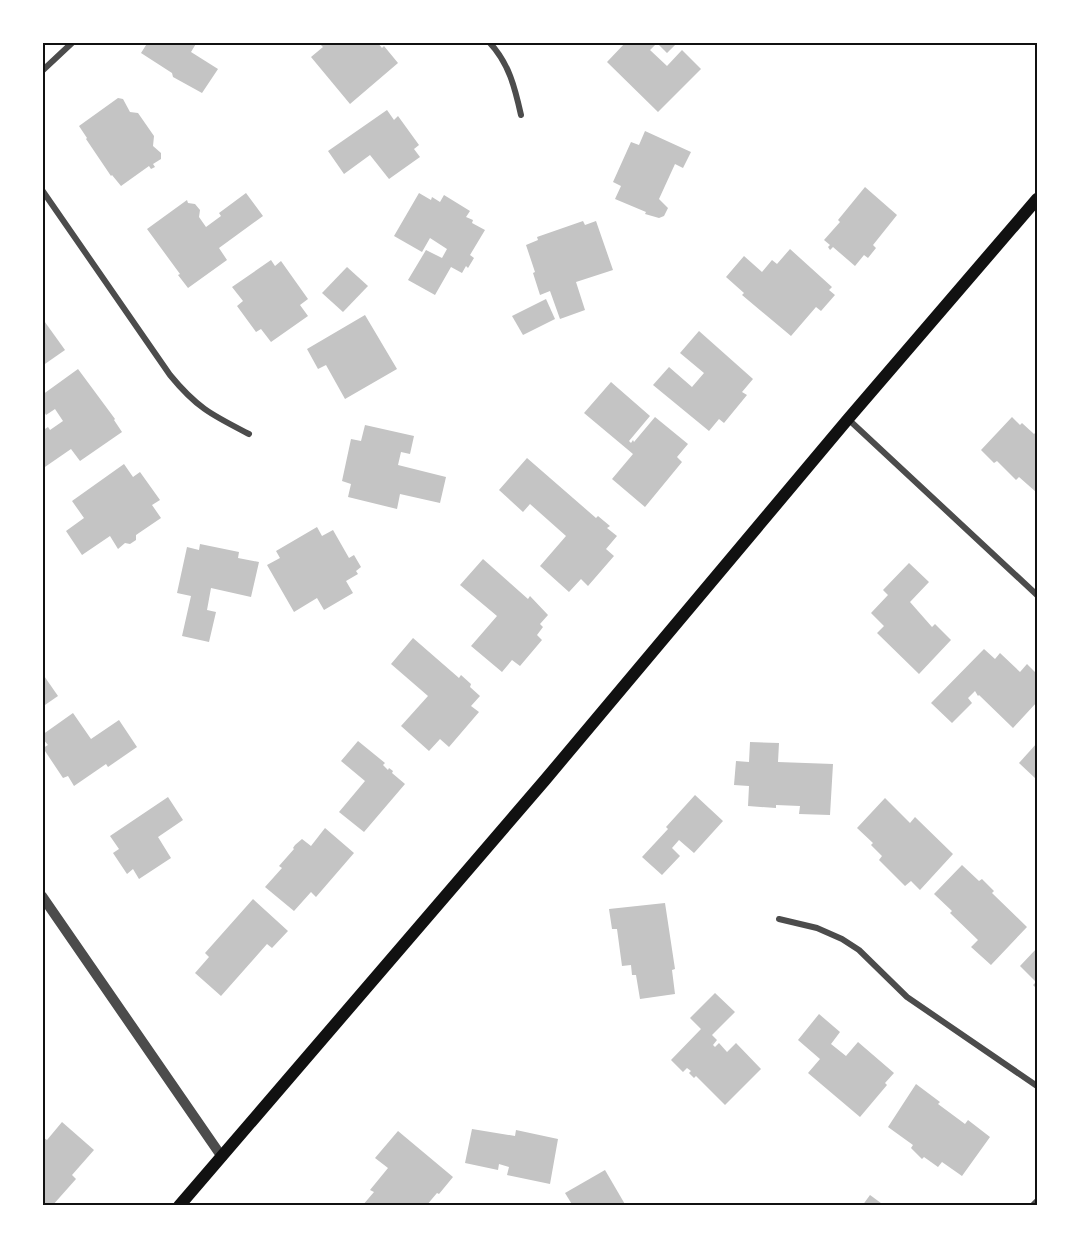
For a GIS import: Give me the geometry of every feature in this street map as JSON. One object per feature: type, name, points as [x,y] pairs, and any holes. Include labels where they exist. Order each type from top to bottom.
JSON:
[{"type":"main road","points":[[179,1206],[545,780],[848,419],[1037,199]]},
{"type":"street","points":[[42,71],[73,42]]},
{"type":"street","points":[[489,42],[506,64],[521,115]]},
{"type":"street","points":[[42,190],[170,375],[185,393],[209,414],[249,434]]},
{"type":"street","points":[[848,419],[1037,595]]},
{"type":"street","points":[[42,896],[222,1156]]},
{"type":"street","points":[[778,919],[816,928],[842,939],[859,950],[907,997],[1037,1086]]},
{"type":"street","points":[[1032,1206],[1037,1201]]},
{"type":"building","points":[[148,42],[197,42],[191,52],[218,69],[202,93],[173,77],[172,73],[141,53]]},
{"type":"building","points":[[318,42],[377,42],[382,48],[384,46],[398,63],[350,104],[311,57],[323,47]]},
{"type":"building","points":[[626,42],[678,42],[667,53],[657,43],[650,50],[667,66],[682,50],[701,69],[658,112],[607,62]]},
{"type":"building","points":[[118,98],[123,99],[130,112],[138,113],[154,136],[153,146],[161,153],[161,159],[153,164],[155,167],[151,169],[149,166],[121,186],[111,176],[79,126]]},
{"type":"building","points":[[387,110],[394,120],[398,116],[419,145],[414,149],[420,157],[389,179],[370,155],[344,174],[328,151]]},
{"type":"building","points":[[645,131],[691,152],[683,168],[675,164],[659,199],[668,208],[664,216],[659,218],[645,214],[646,212],[615,199],[621,186],[613,182],[631,142],[639,145]]},
{"type":"building","points":[[865,187],[897,215],[873,245],[876,248],[868,258],[864,255],[855,266],[833,247],[830,250],[828,247],[830,245],[824,240]]},
{"type":"building","points":[[246,193],[263,216],[219,248],[227,260],[188,288],[147,229],[187,200],[200,210],[199,217],[206,227],[221,216],[219,213]]},
{"type":"building","points":[[419,193],[440,202],[444,195],[470,211],[466,217],[485,230],[470,255],[474,258],[468,268],[466,266],[462,273],[451,267],[435,295],[408,280],[426,250],[442,258],[447,249],[430,238],[422,252],[394,236]]},
{"type":"building","points":[[583,221],[585,225],[596,221],[613,270],[576,282],[585,310],[560,319],[550,291],[540,295],[526,245],[538,240],[537,237]]},
{"type":"building","points":[[790,249],[832,287],[829,290],[835,295],[821,311],[816,307],[791,336],[742,295],[744,293],[726,277],[744,256],[762,272],[772,260],[777,264]]},
{"type":"building","points":[[271,260],[275,266],[281,261],[308,299],[300,305],[308,316],[271,342],[261,329],[256,332],[237,306],[243,301],[232,287]]},
{"type":"building","points":[[347,267],[368,286],[343,312],[322,293]]},
{"type":"building","points":[[546,299],[555,319],[523,335],[512,316]]},
{"type":"building","points":[[365,315],[397,369],[345,399],[326,365],[318,369],[307,349]]},
{"type":"building","points":[[42,318],[65,350],[42,366]]},
{"type":"building","points":[[699,331],[753,379],[742,392],[747,395],[724,423],[719,419],[709,431],[653,385],[669,367],[692,387],[704,373],[680,353]]},
{"type":"building","points":[[78,369],[122,432],[80,461],[71,449],[42,469],[42,431],[48,427],[50,430],[63,421],[55,409],[46,415],[42,408],[42,395]]},
{"type":"building","points":[[611,382],[650,416],[629,441],[631,443],[655,417],[688,444],[677,457],[682,462],[645,507],[612,479],[633,454],[584,413]]},
{"type":"building","points":[[1012,417],[1034,434],[1037,431],[1036,492],[1019,477],[1016,480],[997,461],[994,463],[981,450]]},
{"type":"building","points":[[365,425],[414,436],[410,454],[401,452],[398,465],[446,477],[440,503],[400,494],[397,509],[348,497],[351,484],[342,481],[351,439],[361,441]]},
{"type":"building","points":[[527,458],[596,518],[598,516],[610,526],[607,528],[617,536],[606,549],[614,556],[588,586],[581,579],[569,592],[540,566],[566,536],[530,504],[523,512],[499,490]]},
{"type":"building","points":[[124,464],[133,477],[140,472],[160,500],[152,505],[161,518],[136,535],[136,540],[130,544],[125,543],[118,549],[110,536],[82,555],[66,531],[84,518],[72,501]]},
{"type":"building","points":[[317,527],[322,536],[333,530],[349,558],[354,555],[361,567],[356,571],[358,574],[346,581],[353,593],[324,610],[317,598],[294,612],[267,565],[280,558],[276,551]]},
{"type":"building","points":[[200,544],[239,552],[238,558],[259,562],[251,597],[211,588],[207,610],[216,612],[209,642],[182,636],[191,596],[177,593],[187,547],[199,550]]},
{"type":"building","points":[[483,559],[528,599],[530,596],[548,615],[540,624],[543,627],[537,635],[542,640],[520,666],[512,660],[502,672],[471,646],[497,616],[460,585]]},
{"type":"building","points":[[909,563],[929,582],[910,602],[932,627],[935,624],[951,640],[919,674],[877,633],[884,626],[871,613],[888,595],[883,590]]},
{"type":"building","points":[[413,638],[459,678],[461,675],[480,696],[471,706],[479,712],[449,747],[440,739],[429,751],[401,726],[428,696],[391,664]]},
{"type":"building","points":[[984,649],[995,659],[1000,653],[1020,672],[1027,664],[1037,674],[1037,702],[1013,728],[975,691],[968,698],[972,703],[952,723],[931,703]]},
{"type":"building","points":[[42,673],[58,696],[42,707]]},
{"type":"building","points":[[73,713],[91,739],[119,720],[137,747],[108,767],[106,764],[74,786],[68,776],[63,778],[43,748],[48,745],[42,738],[42,735]]},
{"type":"building","points":[[358,741],[385,763],[383,765],[393,771],[392,773],[405,784],[364,832],[339,812],[365,781],[341,761]]},
{"type":"building","points":[[750,742],[779,743],[778,762],[833,764],[830,815],[799,814],[800,806],[776,805],[776,808],[748,806],[749,786],[734,785],[736,761],[749,762]]},
{"type":"building","points":[[1037,743],[1037,778],[1036,779],[1019,763]]},
{"type":"building","points":[[695,795],[723,821],[694,853],[679,840],[672,848],[680,856],[662,875],[642,857]]},
{"type":"building","points":[[168,797],[183,820],[158,837],[171,858],[139,879],[133,869],[127,874],[113,853],[119,849],[110,836]]},
{"type":"building","points":[[885,798],[910,823],[915,817],[953,854],[920,890],[911,881],[905,886],[879,860],[882,856],[871,845],[873,843],[857,828]]},
{"type":"building","points":[[325,828],[354,853],[316,897],[311,892],[294,911],[265,887],[282,868],[279,866],[295,845],[302,839],[311,846]]},
{"type":"building","points":[[962,865],[979,881],[982,879],[994,891],[992,893],[1027,927],[991,965],[971,947],[978,940],[934,894]]},
{"type":"building","points":[[253,899],[288,931],[272,948],[267,944],[221,996],[195,973],[209,957],[205,953]]},
{"type":"building","points":[[665,903],[675,969],[672,970],[675,994],[640,999],[636,975],[632,975],[631,965],[622,966],[617,929],[612,929],[609,909]]},
{"type":"building","points":[[1037,948],[1037,989],[1033,985],[1036,982],[1020,966]]},
{"type":"building","points":[[715,993],[735,1012],[712,1035],[717,1040],[713,1045],[715,1047],[719,1043],[727,1052],[736,1043],[761,1069],[725,1105],[696,1076],[694,1078],[689,1073],[691,1071],[687,1068],[683,1072],[671,1060],[701,1029],[690,1018]]},
{"type":"building","points":[[819,1014],[840,1032],[831,1044],[846,1056],[858,1042],[894,1073],[860,1117],[808,1073],[820,1059],[798,1040]]},
{"type":"building","points":[[916,1084],[965,1124],[968,1120],[990,1137],[962,1176],[942,1162],[938,1167],[924,1157],[922,1159],[911,1148],[913,1145],[888,1127]]},
{"type":"building","points":[[62,1122],[94,1150],[72,1175],[76,1179],[52,1206],[42,1206],[42,1140],[44,1138],[47,1140]]},
{"type":"building","points":[[472,1129],[515,1136],[516,1130],[558,1139],[550,1184],[507,1175],[509,1167],[499,1164],[498,1170],[465,1163]]},
{"type":"building","points":[[398,1131],[453,1177],[426,1206],[362,1206],[374,1192],[370,1190],[388,1168],[375,1158]]},
{"type":"building","points":[[605,1170],[626,1206],[573,1206],[565,1193]]},
{"type":"building","points":[[870,1195],[885,1206],[862,1206]]}]
